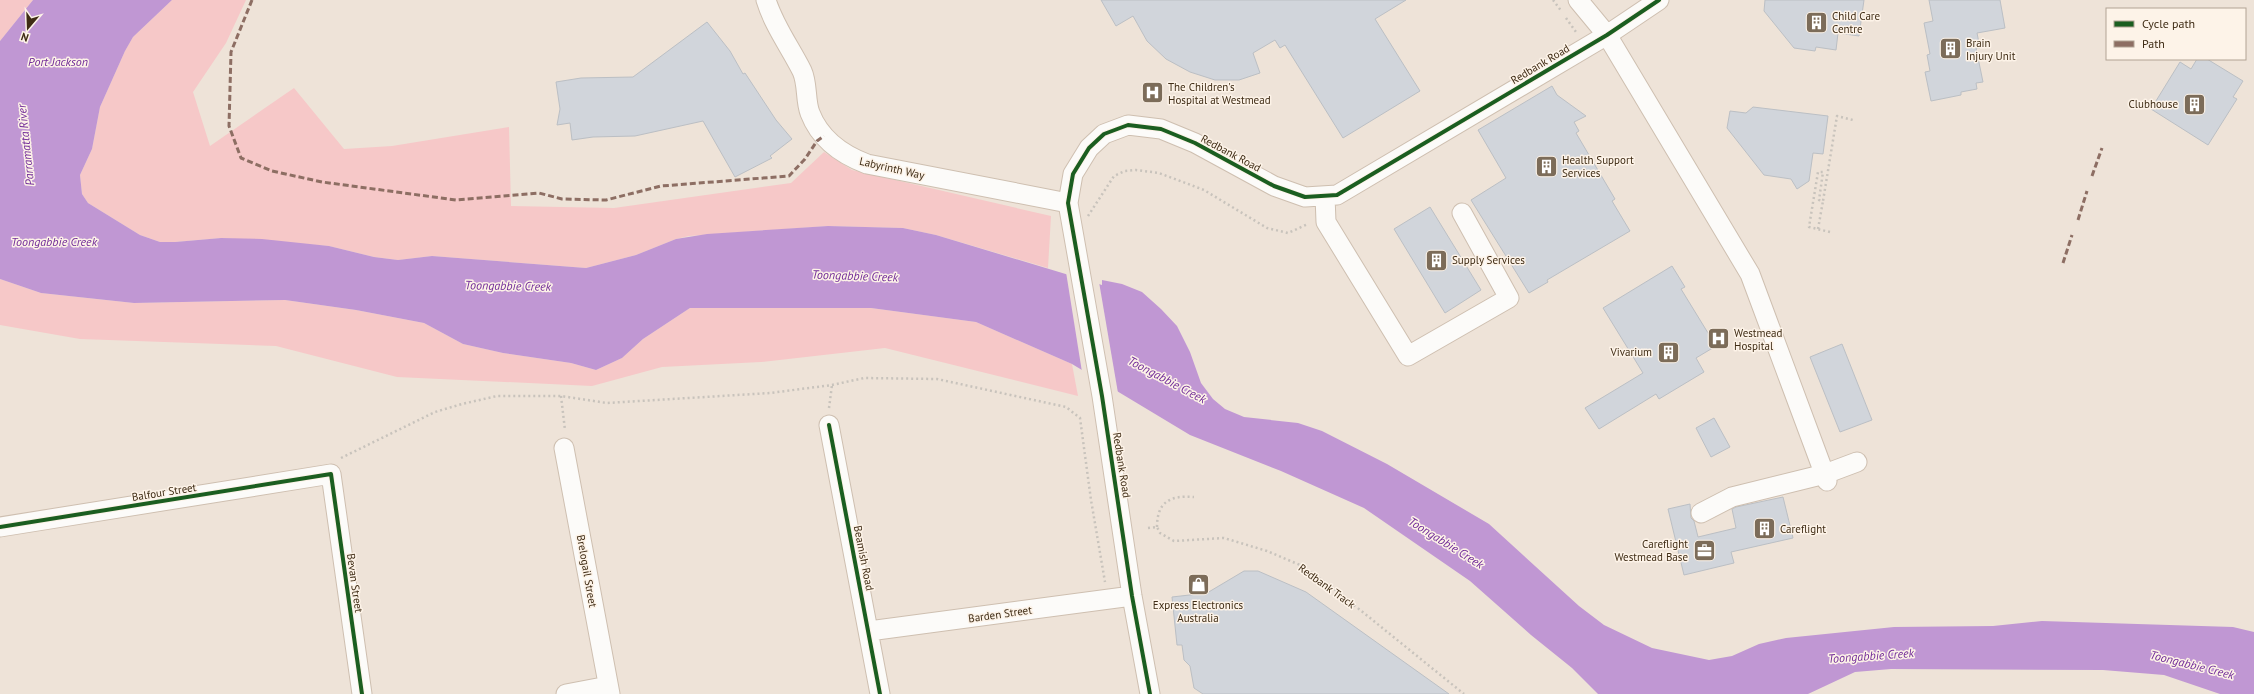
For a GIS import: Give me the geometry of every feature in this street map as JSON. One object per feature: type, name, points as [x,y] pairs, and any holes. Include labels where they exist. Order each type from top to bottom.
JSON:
[{"type":"street","name":"Labyrinth Way","points":[[766,0],[777,28],[792,49],[803,74],[810,113],[824,136],[838,150],[867,164],[1068,203]]},
{"type":"street","points":[[1578,0],[1607,35],[1750,274],[1826,477]]},
{"type":"street","name":"Redbank Road","points":[[1150,694],[1132,596],[1102,396],[1068,203],[1073,174],[1089,148],[1104,134],[1128,125],[1161,129],[1194,143],[1274,186],[1305,197],[1337,195],[1607,35],[1659,0]]},
{"type":"street","points":[[1325,196],[1326,222],[1408,356],[1509,298],[1462,213]]},
{"type":"street","name":"Beamish Road","points":[[829,425],[880,694]]},
{"type":"street","name":"Brelogail Street","points":[[564,448],[609,690]]},
{"type":"street","points":[[1701,513],[1732,497],[1826,477],[1857,462]]},
{"type":"street","name":"Balfour Street","points":[[0,527],[331,474]]},
{"type":"street","name":"Bevan Street","points":[[331,474],[362,694]]},
{"type":"street","name":"Barden Street","points":[[869,631],[1132,596]]},
{"type":"street","points":[[566,694],[609,690]]},
{"type":"path","points":[[1818,229],[1837,116],[1853,120]]},
{"type":"path","points":[[1086,217],[1091,215],[1114,176],[1125,171],[1136,170],[1159,173],[1204,190],[1267,228],[1288,233],[1312,222]]},
{"type":"path","points":[[1823,201],[1818,200],[1823,172],[1818,172],[1809,227],[1830,232]]},
{"type":"path","points":[[331,474],[340,459],[435,412],[497,396],[561,396],[607,403],[770,393],[832,385],[864,378],[930,379],[991,389],[1066,407],[1080,418],[1091,500],[1105,582]]},
{"type":"path","points":[[561,396],[566,429],[564,448]]},
{"type":"path","points":[[1148,528],[1157,526],[1160,508],[1166,502],[1184,496],[1194,497]]},
{"type":"shaded area","points":[[0,0],[33,0],[0,41]]},
{"type":"shaded area","points":[[172,0],[246,0],[226,43],[193,92],[210,146],[294,88],[344,149],[392,146],[509,127],[511,206],[614,208],[791,183],[824,152],[852,170],[1051,216],[1048,268],[936,235],[903,228],[828,226],[689,236],[676,239],[636,255],[586,268],[432,256],[398,260],[374,257],[329,246],[221,238],[160,242],[140,235],[88,203],[82,194],[80,175],[92,149],[100,107],[125,51],[133,37]]},
{"type":"shaded area","points":[[0,279],[41,293],[134,303],[285,300],[356,310],[424,323],[463,344],[503,353],[571,363],[596,370],[622,358],[643,339],[690,308],[871,308],[976,322],[1072,364],[1078,396],[885,348],[761,362],[662,367],[592,386],[397,377],[276,346],[80,339],[0,325]]},
{"type":"water","name":"Toongabbie Creek","points":[[33,0],[172,0],[133,37],[125,51],[100,107],[92,149],[80,175],[82,194],[88,203],[140,235],[160,242],[221,238],[262,239],[329,246],[374,257],[398,260],[432,256],[586,268],[636,255],[676,239],[707,234],[828,226],[903,228],[936,235],[1102,285],[1102,280],[1122,284],[1142,292],[1177,326],[1190,352],[1201,383],[1213,399],[1225,409],[1244,417],[1298,423],[1322,431],[1387,464],[1489,524],[1579,606],[1604,625],[1652,648],[1709,660],[1732,656],[1759,644],[1786,638],[1894,627],[1993,626],[2042,621],[2233,627],[2254,632],[2254,694],[2220,694],[2164,675],[2103,670],[1891,669],[1855,672],[1808,694],[1598,694],[1572,668],[1531,635],[1470,581],[1364,508],[1281,471],[1190,435],[1072,364],[976,322],[871,308],[690,308],[643,339],[622,358],[596,370],[571,363],[503,353],[463,344],[424,323],[356,310],[285,300],[134,303],[41,293],[0,279],[0,41]]},
{"type":"pier","points":[[1066,272],[1099,282],[1118,393],[1082,372]]},
{"type":"building","points":[[1101,0],[1406,0],[1375,19],[1420,91],[1343,138],[1285,45],[1280,48],[1275,40],[1253,53],[1260,73],[1239,80],[1215,80],[1190,72],[1166,59],[1147,41],[1133,16],[1116,26]]},
{"type":"building","name":"Child Care Centre","points":[[1765,0],[1864,0],[1859,36],[1838,33],[1836,50],[1816,47],[1815,51],[1794,48],[1764,11]]},
{"type":"building","name":"Brain Injury Unit","points":[[1929,0],[2000,0],[2005,28],[1977,33],[1980,48],[1976,48],[1983,82],[1976,83],[1977,89],[1961,92],[1961,95],[1931,101],[1925,72],[1930,71],[1927,55],[1930,54],[1924,23],[1933,21]]},
{"type":"building","points":[[707,22],[730,51],[743,74],[745,73],[776,120],[792,139],[770,156],[772,158],[735,177],[703,121],[635,136],[593,137],[572,140],[570,123],[557,125],[560,109],[556,82],[581,78],[633,77]]},
{"type":"building","name":"Clubhouse","points":[[2196,60],[2209,60],[2243,81],[2233,97],[2237,99],[2208,145],[2151,109],[2180,62],[2191,69]]},
{"type":"building","name":"Health Support Services","points":[[1552,86],[1557,95],[1586,116],[1574,122],[1579,131],[1576,133],[1615,199],[1612,201],[1630,231],[1547,280],[1548,282],[1529,293],[1471,200],[1506,178],[1478,130]]},
{"type":"building","points":[[1753,107],[1828,116],[1823,154],[1813,153],[1809,181],[1797,189],[1791,179],[1764,175],[1727,128],[1730,111],[1746,113]]},
{"type":"building","name":"Supply Services","points":[[1430,207],[1481,290],[1445,313],[1394,229]]},
{"type":"building","name":"Vivarium","points":[[1672,266],[1685,287],[1681,289],[1716,346],[1696,358],[1704,372],[1659,399],[1656,394],[1599,429],[1585,408],[1643,373],[1603,308]]},
{"type":"building","points":[[1842,344],[1872,420],[1840,432],[1810,357]]},
{"type":"building","points":[[1714,418],[1730,447],[1711,457],[1696,428]]},
{"type":"building","points":[[1783,497],[1793,538],[1731,552],[1734,563],[1684,575],[1668,509],[1690,504],[1691,518],[1694,521],[1698,537],[1736,528],[1732,509],[1736,507]]},
{"type":"building","points":[[1244,571],[1258,571],[1306,592],[1449,694],[1203,694],[1194,688],[1190,666],[1184,660],[1182,645],[1177,645],[1172,597],[1207,593]]},
{"type":"marked path","points":[[252,0],[231,52],[229,126],[241,158],[272,171],[322,182],[456,200],[539,193],[562,199],[606,200],[661,186],[789,176],[805,159],[817,141],[824,136]]},
{"type":"marked path","points":[[2092,176],[2102,148]]},
{"type":"marked path","points":[[2078,220],[2087,191]]},
{"type":"marked path","points":[[2063,263],[2072,235]]},
{"type":"cycle path","points":[[1150,694],[1132,596],[1102,396],[1068,203],[1073,174],[1089,148],[1104,134],[1128,125],[1161,129],[1195,143],[1274,186],[1305,197],[1337,195],[1607,35],[1659,0]]},
{"type":"cycle path","points":[[829,425],[880,694]]},
{"type":"cycle path","points":[[0,527],[331,474],[362,694]]},
{"type":"place","name":"Child Care Centre","points":[[1817,22]]},
{"type":"place","name":"Brain Injury Unit","points":[[1950,49]]},
{"type":"place","name":"The Children's Hospital at Westmead","points":[[1153,93]]},
{"type":"place","name":"Clubhouse","points":[[2194,104]]},
{"type":"place","name":"Health Support Services","points":[[1547,166]]},
{"type":"place","name":"Supply Services","points":[[1437,260]]},
{"type":"place","name":"Westmead Hospital","points":[[1719,339]]},
{"type":"place","name":"Vivarium","points":[[1668,352]]},
{"type":"place","name":"Careflight","points":[[1764,529]]},
{"type":"place","name":"Careflight Westmead Base","points":[[1704,550]]},
{"type":"place","name":"Express Electronics Australia","points":[[1198,585]]},
{"type":"water label","name":"Port Jackson","points":[[58,62]]},
{"type":"water label","name":"Parramatta River","points":[[26,145]]}]
